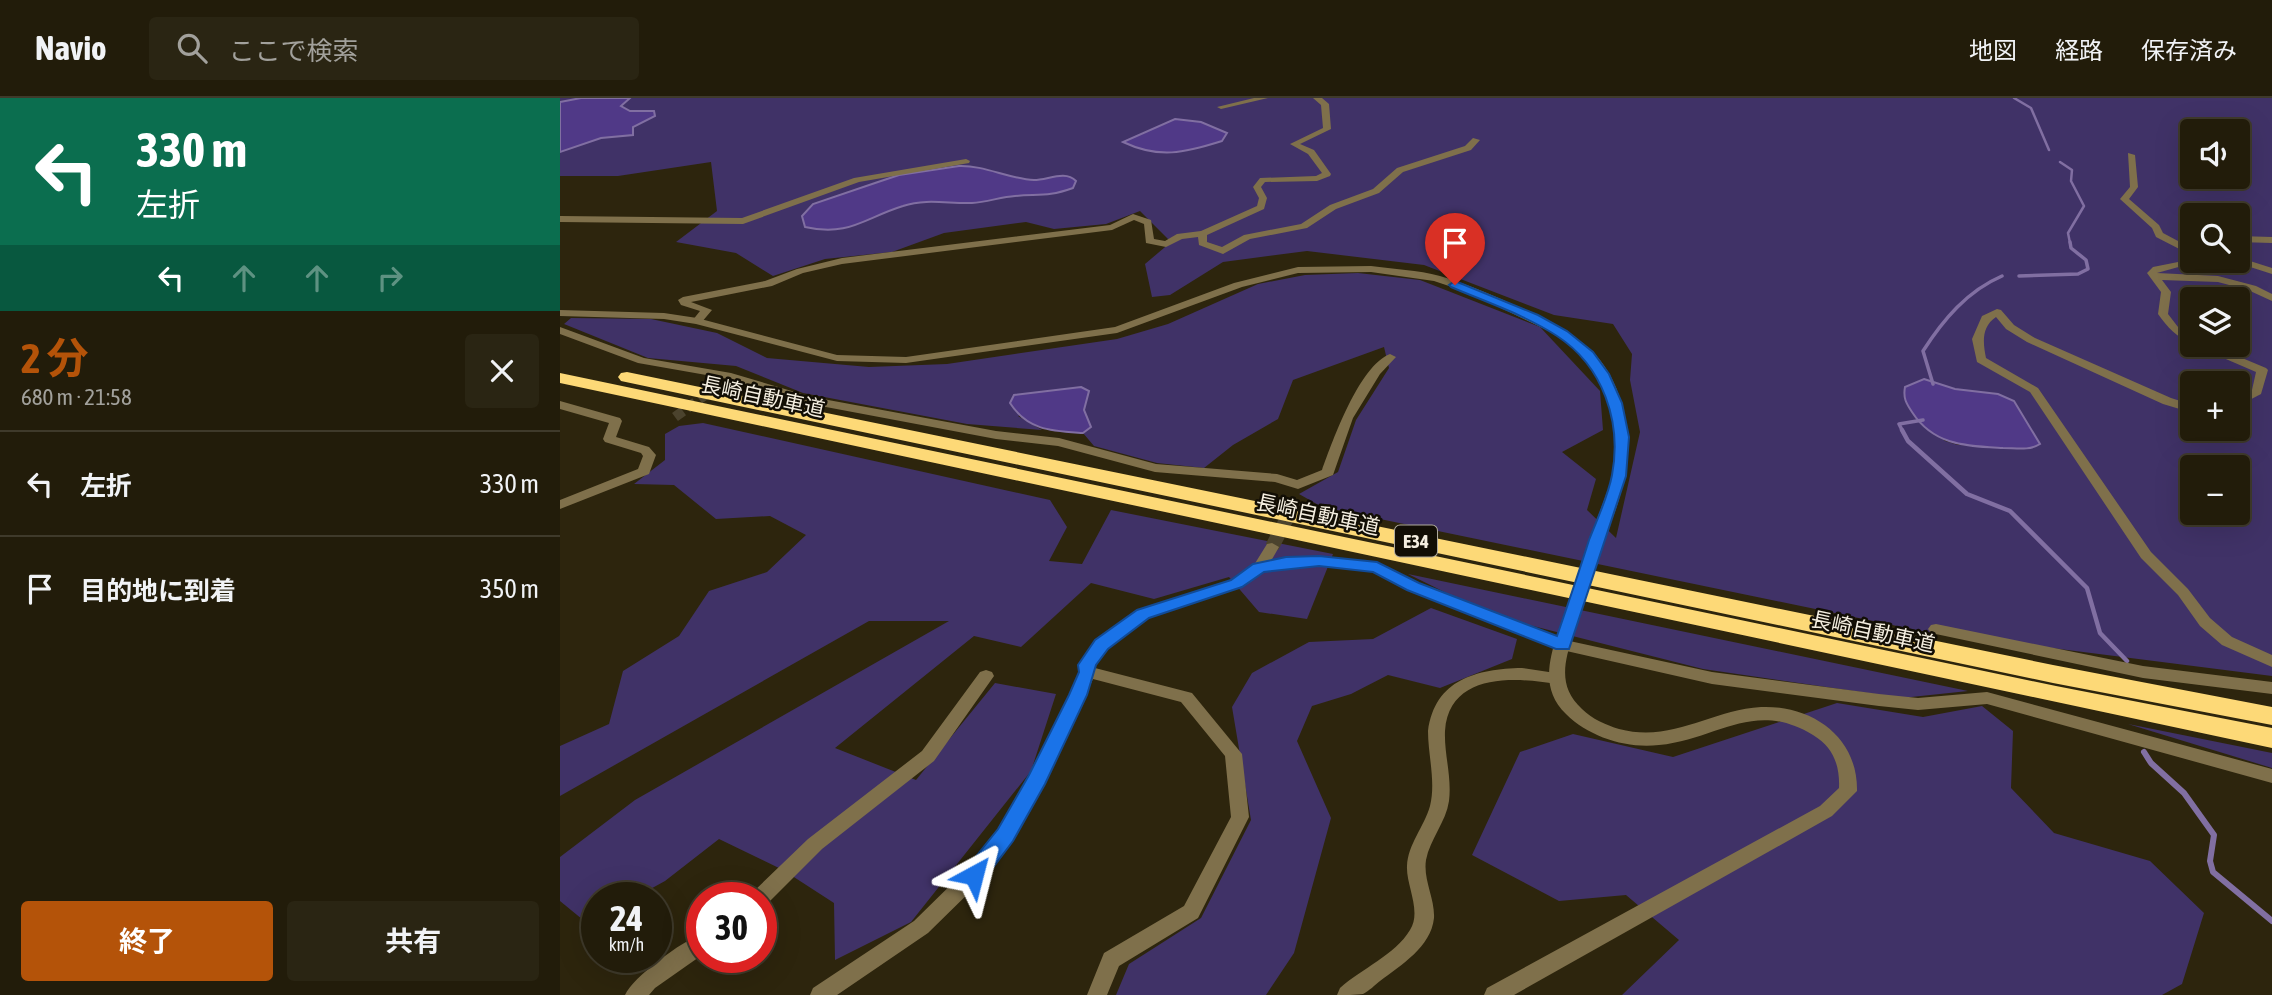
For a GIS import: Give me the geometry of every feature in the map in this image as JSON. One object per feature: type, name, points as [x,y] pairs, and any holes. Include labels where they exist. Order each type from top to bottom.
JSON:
[{"type":"highway","name":"長崎自動車道","points":[[560,363],[2025,669],[2272,716]]},
{"type":"highway","name":"長崎自動車道","points":[[560,378],[2056,695],[2272,738]]},
{"type":"street","points":[[1221,107],[1264,98]]},
{"type":"street","points":[[698,321],[707,310],[684,303],[683,300],[760,286],[800,271],[842,261],[1112,227],[1133,218],[1144,218],[1148,222],[1149,241],[1157,244],[1174,242],[1180,236],[1203,234],[1261,207],[1263,198],[1257,187],[1263,180],[1317,178],[1327,174],[1311,152],[1294,144],[1327,129],[1325,104],[1317,98]]},
{"type":"street","points":[[1203,234],[1202,243],[1223,251],[1247,237],[1295,229],[1333,207],[1376,191],[1400,170],[1468,148],[1476,140]]},
{"type":"street","points":[[2131,155],[2134,187],[2124,199],[2156,227],[2159,235],[2180,246]]},
{"type":"street","points":[[560,219],[743,221],[857,180],[965,161]]},
{"type":"street","points":[[2250,239],[2272,240]]},
{"type":"street","points":[[2180,264],[2156,269],[2152,273],[2166,292],[2163,314],[2180,332]]},
{"type":"street","points":[[2250,264],[2272,271]]},
{"type":"street","points":[[560,313],[621,313],[698,321],[837,358],[906,360],[1117,330],[1238,285],[1298,270],[1371,269],[1436,278],[1474,291],[1563,334],[1588,354],[1603,374],[1615,403],[1622,437],[1619,476],[1556,663],[1560,694],[1574,712],[1595,727],[1622,737],[1660,739],[1742,715],[1776,712],[1813,725],[1835,741],[1850,766],[1848,790],[1826,811],[1494,995]]},
{"type":"street","points":[[2154,277],[2218,279],[2252,288],[2272,298]]},
{"type":"street","points":[[2180,404],[2063,356],[2010,327],[1997,312],[1986,318],[1977,339],[1981,360],[2034,390],[2146,555],[2183,592],[2205,622],[2227,641],[2272,660]]},
{"type":"street","points":[[560,330],[642,361],[810,400],[996,435],[1059,442],[1154,468],[1277,478],[1298,485],[1328,472],[1347,418],[1375,372],[1390,357]]},
{"type":"street","points":[[2231,357],[2262,370],[2257,392],[2250,396]]},
{"type":"street","points":[[560,405],[616,421],[609,439],[645,450],[650,455],[644,471],[560,505]]},
{"type":"street","points":[[1296,501],[1298,485]]},
{"type":"street","points":[[1259,568],[1272,547]]},
{"type":"street","points":[[820,995],[921,927],[974,875],[1005,835],[1038,779],[1088,672],[1087,665],[1101,644],[1143,614],[1237,583],[1259,568],[1286,562],[1319,561],[1377,568],[1413,586],[1564,640],[1712,678],[1917,704],[1987,698],[2272,776]]},
{"type":"street","points":[[1937,629],[2143,673],[2272,688]]},
{"type":"street","points":[[1088,672],[1186,697],[1233,754],[1240,817],[1191,912],[1111,960],[1097,995]]},
{"type":"street","points":[[1347,995],[1405,949],[1421,931],[1426,906],[1416,868],[1418,848],[1440,803],[1438,721],[1446,703],[1459,690],[1477,679],[1504,672],[1556,678]]},
{"type":"street","points":[[776,882],[815,844],[928,756],[986,676]]},
{"type":"street","points":[[635,995],[648,981],[686,954]]},
{"type":"shaded area","points":[[560,98],[2272,98],[2272,676],[1926,632],[1322,507],[1299,494],[1338,472],[1356,420],[1389,368],[1384,347],[1293,380],[1278,419],[1233,445],[1204,468],[1157,463],[1094,446],[1083,433],[1091,427],[1084,410],[1089,392],[1018,416],[1042,430],[967,424],[803,393],[736,366],[648,358],[564,324],[571,318],[651,319],[717,333],[767,358],[869,367],[947,364],[1117,339],[1168,324],[1258,284],[1305,275],[1358,273],[1420,280],[1540,327],[1600,391],[1603,430],[1562,452],[1596,479],[1587,510],[1616,538],[1640,432],[1630,380],[1632,354],[1613,324],[1554,315],[1424,265],[1307,251],[1223,262],[1170,295],[1152,297],[1145,264],[1171,242],[1140,211],[1106,224],[1054,229],[1026,222],[944,233],[892,252],[825,259],[773,276],[736,253],[676,242],[717,211],[711,162],[618,176],[560,176]],"holes":[[[1924,379],[1955,389],[1994,393],[2036,447],[1958,445],[1945,441],[1916,418]]]},
{"type":"shaded area","points":[[581,98],[630,98],[621,106],[630,111],[654,111],[655,116],[633,127],[633,135],[601,138],[560,152],[560,102]]},
{"type":"shaded area","points":[[1175,119],[1201,122],[1227,133],[1222,141],[1196,149],[1172,152],[1148,151],[1123,142]]},
{"type":"shaded area","points":[[959,166],[1025,179],[1067,176],[1076,181],[1073,188],[1050,194],[972,203],[921,202],[845,228],[833,230],[805,227],[802,216],[813,204],[899,175]]},
{"type":"shaded area","points":[[1924,379],[1955,389],[1998,394],[2014,401],[2040,444],[2027,448],[1964,445],[1930,432],[1912,412],[1904,394],[1905,387]]},
{"type":"shaded area","points":[[1081,387],[1089,391],[1084,410],[1091,427],[1083,433],[1042,428],[1025,419],[1010,403],[1014,395]]},
{"type":"shaded area","points":[[703,423],[1050,500],[1067,527],[1049,561],[1082,564],[1111,510],[1333,554],[1307,619],[1259,612],[1229,577],[1154,599],[1091,583],[1021,647],[974,636],[835,748],[916,780],[995,683],[1056,694],[1031,771],[911,922],[835,960],[834,903],[783,870],[719,839],[663,882],[581,882],[581,918],[560,901],[560,857],[635,800],[949,621],[869,621],[560,796],[560,746],[609,724],[623,671],[679,636],[709,591],[767,572],[806,535],[770,516],[716,519],[674,485],[634,484],[665,460],[665,434],[679,426]]},
{"type":"shaded area","points":[[1408,574],[1968,691],[1902,698],[1703,669],[1493,616]]},
{"type":"shaded area","points":[[1431,608],[1517,639],[1512,659],[1440,688],[1388,675],[1351,694],[1312,706],[1297,741],[1331,818],[1294,953],[1266,995],[1116,995],[1129,964],[1201,918],[1251,820],[1232,707],[1252,673],[1309,642],[1373,639]]},
{"type":"shaded area","points":[[1837,703],[1923,717],[1982,706],[2013,731],[2011,788],[2054,833],[2150,861],[2204,913],[2182,984],[2162,995],[1622,995],[1679,940],[1626,895],[1559,901],[1472,855],[1520,752],[1573,734],[1673,757]]},
{"type":"shaded area","points":[[2128,724],[2272,753],[2272,768]]},
{"type":"waterway","points":[[2014,98],[2031,108],[2049,150]]},
{"type":"waterway","points":[[2060,162],[2072,170],[2071,181],[2084,206],[2068,233],[2070,243]]},
{"type":"waterway","points":[[2019,276],[2078,274],[2088,269],[2086,260],[2071,248],[2070,242]]},
{"type":"waterway","points":[[1933,384],[1923,351],[1939,328],[1967,298],[2002,276]]},
{"type":"waterway","points":[[1902,430],[1899,424],[1923,420]]},
{"type":"waterway","points":[[1902,430],[1908,441],[1967,494],[2010,511],[2087,588],[2100,633],[2127,661]]},
{"type":"waterway","points":[[2144,752],[2151,763],[2184,793],[2214,835],[2210,861],[2213,872],[2272,921]]},
{"type":"tunnel","points":[[675,417],[723,382]]},
{"type":"tunnel","points":[[1272,547],[1296,501]]},
{"type":"route","points":[[974,875],[1005,835],[1038,779],[1068,719],[1093,654],[1101,644],[1153,609],[1237,583],[1259,568],[1286,562],[1319,561],[1377,568],[1413,586],[1562,645],[1619,476],[1622,437],[1615,403],[1603,374],[1588,354],[1563,334],[1534,317],[1455,285]]}]
